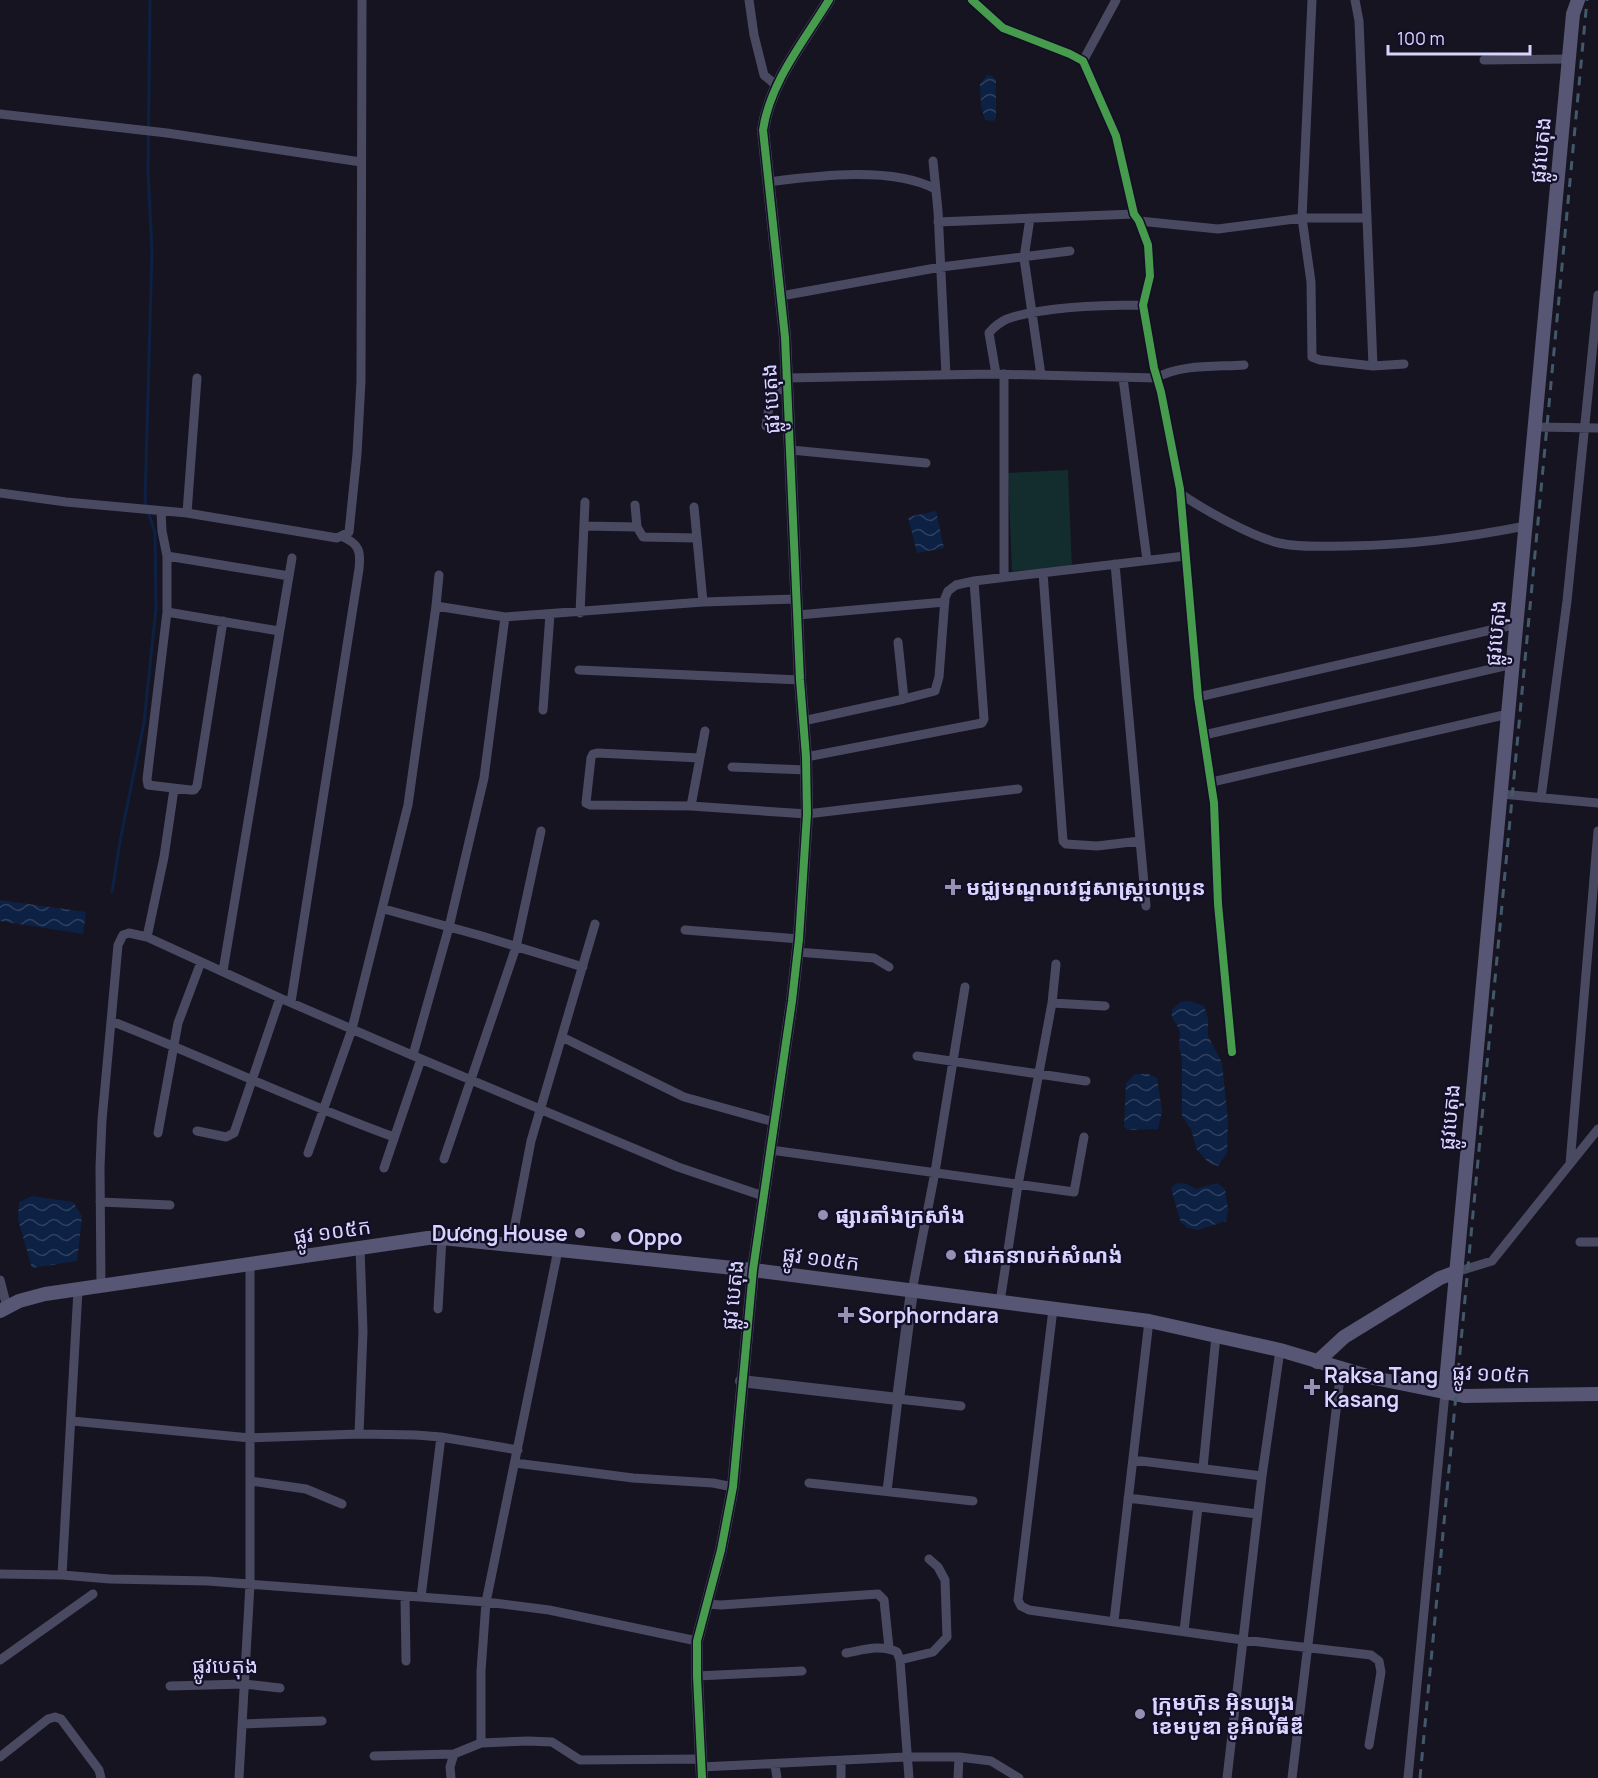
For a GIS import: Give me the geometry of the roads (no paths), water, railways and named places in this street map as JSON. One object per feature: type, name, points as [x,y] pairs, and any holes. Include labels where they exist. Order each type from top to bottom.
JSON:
[{"type":"main road","name":"ផ្លូវបេតុង","points":[[1444,1393],[1573,14],[1578,0]]},
{"type":"main road","name":"ផ្លូវ ១០៥ក","points":[[4,1309],[19,1301],[45,1294],[428,1238],[442,1238],[753,1270],[1149,1321],[1280,1350],[1341,1369],[1464,1396],[1598,1394]]},
{"type":"main road","points":[[1317,1362],[1344,1337],[1440,1278],[1456,1272]]},
{"type":"street","points":[[0,493],[187,513],[337,538],[349,532],[361,381],[362,0]]},
{"type":"street","points":[[749,0],[754,35],[764,75],[777,86]]},
{"type":"street","name":"ផ្លូវ បេតុង","points":[[702,1768],[697,1641],[722,1550],[734,1487],[741,1381],[753,1270],[798,945],[807,814],[807,763],[800,680],[788,383],[764,130],[766,113],[777,86],[829,0]]},
{"type":"street","points":[[972,0],[1003,28],[1083,61],[1116,136],[1137,218],[1148,245],[1150,276],[1143,305],[1180,495],[1198,698],[1212,782],[1218,904],[1232,1052]]},
{"type":"street","points":[[1083,61],[1116,0]]},
{"type":"street","points":[[1312,0],[1302,218],[1311,282],[1312,357],[1372,366],[1404,364]]},
{"type":"street","points":[[1355,0],[1359,21],[1372,366]]},
{"type":"street","points":[[1484,60],[1569,59]]},
{"type":"street","points":[[0,114],[167,133],[361,162]]},
{"type":"street","points":[[933,161],[939,222],[946,375]]},
{"type":"street","points":[[768,182],[805,178],[871,176],[914,180],[935,189]]},
{"type":"street","points":[[939,222],[1030,218],[1137,218],[1218,229],[1302,218],[1367,218]]},
{"type":"street","points":[[1030,218],[1024,258],[1041,375]]},
{"type":"street","points":[[781,296],[941,267],[1070,251]]},
{"type":"street","points":[[1541,798],[1567,601],[1598,295]]},
{"type":"street","points":[[1004,577],[1000,374],[989,333],[994,327],[1007,320],[1031,314],[1143,305]]},
{"type":"street","points":[[766,426],[771,394],[788,383],[1000,374],[1156,378],[1191,368],[1244,365]]},
{"type":"street","points":[[187,513],[197,378]]},
{"type":"street","points":[[1123,378],[1147,560]]},
{"type":"street","points":[[1536,427],[1598,428]]},
{"type":"street","points":[[791,450],[926,463]]},
{"type":"street","points":[[1180,495],[1277,543],[1301,546],[1430,542],[1465,538],[1526,526]]},
{"type":"street","points":[[580,613],[585,502]]},
{"type":"street","points":[[635,505],[639,533],[648,538],[697,538]]},
{"type":"street","points":[[694,507],[703,602]]},
{"type":"street","points":[[159,511],[167,556],[167,612],[148,785],[194,790],[198,783],[223,621]]},
{"type":"street","points":[[584,526],[637,527]]},
{"type":"street","points":[[291,1002],[359,569],[358,548],[353,541],[343,537]]},
{"type":"street","points":[[167,556],[289,576]]},
{"type":"street","points":[[803,721],[935,691],[945,602],[948,591],[956,585],[1004,577],[1185,556]]},
{"type":"street","points":[[223,971],[292,558]]},
{"type":"street","points":[[1115,564],[1146,906]]},
{"type":"street","points":[[1043,573],[1063,841],[1066,844],[1097,846],[1140,841]]},
{"type":"street","points":[[308,1153],[352,1029],[384,909],[408,805],[439,575]]},
{"type":"street","points":[[732,767],[807,763],[982,723],[984,719],[974,581]]},
{"type":"street","points":[[436,606],[505,617],[703,602],[797,599]]},
{"type":"street","points":[[798,615],[945,602]]},
{"type":"street","points":[[167,612],[279,631]]},
{"type":"street","points":[[543,710],[550,614]]},
{"type":"street","points":[[384,1168],[417,1057],[484,778],[505,617]]},
{"type":"street","points":[[1198,698],[1517,624]]},
{"type":"street","points":[[898,642],[904,699]]},
{"type":"street","points":[[1204,735],[1513,664]]},
{"type":"street","points":[[579,670],[800,680]]},
{"type":"street","points":[[1212,782],[1508,714]]},
{"type":"street","points":[[691,806],[705,731]]},
{"type":"street","points":[[700,758],[593,754],[587,804],[691,806],[807,814],[1018,789]]},
{"type":"street","points":[[147,937],[164,857],[174,789]]},
{"type":"street","points":[[1501,794],[1598,803]]},
{"type":"street","points":[[444,1159],[516,947],[541,831]]},
{"type":"street","points":[[1570,1164],[1598,831]]},
{"type":"street","points":[[384,909],[583,967]]},
{"type":"street","points":[[512,1245],[531,1141],[595,924]]},
{"type":"street","points":[[685,930],[874,958],[889,967]]},
{"type":"street","points":[[101,1286],[102,1120],[118,945],[123,935],[129,933],[147,937],[280,998],[678,1167],[763,1196]]},
{"type":"street","points":[[158,1133],[178,1023],[201,962]]},
{"type":"street","points":[[1000,1302],[1018,1185],[1052,1003],[1056,964]]},
{"type":"street","points":[[887,1491],[912,1291],[935,1172],[965,987]]},
{"type":"street","points":[[197,1131],[226,1137],[234,1133],[280,998]]},
{"type":"street","points":[[1052,1003],[1105,1006]]},
{"type":"street","points":[[111,1021],[324,1111],[394,1137]]},
{"type":"street","points":[[562,1037],[684,1097],[774,1122]]},
{"type":"street","points":[[917,1056],[1086,1081]]},
{"type":"street","points":[[1456,1272],[1492,1261],[1598,1129]]},
{"type":"street","points":[[771,1150],[1074,1191],[1084,1137]]},
{"type":"street","points":[[100,1202],[170,1205]]},
{"type":"street","points":[[438,1309],[442,1238]]},
{"type":"street","points":[[1580,1242],[1598,1242]]},
{"type":"street","points":[[359,1434],[363,1341],[360,1248]]},
{"type":"street","points":[[481,1743],[481,1671],[486,1602],[558,1250]]},
{"type":"street","points":[[238,1778],[250,1584],[250,1264]]},
{"type":"street","points":[[0,1280],[4,1309]]},
{"type":"street","points":[[62,1575],[78,1290]]},
{"type":"street","points":[[1053,1309],[1018,1600],[1021,1606],[1029,1610],[1243,1640],[1371,1655],[1379,1661],[1381,1672],[1369,1745]]},
{"type":"street","points":[[1113,1621],[1149,1321]]},
{"type":"street","points":[[1203,1468],[1216,1336]]},
{"type":"street","points":[[1227,1778],[1257,1514],[1280,1350]]},
{"type":"street","points":[[1292,1778],[1341,1369]]},
{"type":"street","points":[[741,1381],[961,1406]]},
{"type":"street","points":[[1408,1778],[1444,1393]]},
{"type":"street","points":[[72,1420],[250,1438],[359,1434],[441,1437],[518,1450]]},
{"type":"street","points":[[421,1597],[441,1437]]},
{"type":"street","points":[[1132,1460],[1262,1476]]},
{"type":"street","points":[[515,1463],[589,1473],[713,1483],[734,1487]]},
{"type":"street","points":[[250,1481],[306,1489],[342,1504]]},
{"type":"street","points":[[809,1483],[973,1501]]},
{"type":"street","points":[[1128,1498],[1257,1514]]},
{"type":"street","points":[[1184,1631],[1197,1507]]},
{"type":"street","points":[[900,1660],[933,1652],[947,1636],[945,1580],[938,1568],[928,1559]]},
{"type":"street","points":[[0,1574],[208,1581],[486,1602],[549,1610],[697,1641]]},
{"type":"street","points":[[0,1660],[93,1594]]},
{"type":"street","points":[[707,1604],[721,1605],[878,1594],[884,1600],[889,1648]]},
{"type":"street","points":[[405,1596],[406,1661]]},
{"type":"street","points":[[846,1653],[889,1648],[897,1652],[900,1660],[909,1778]]},
{"type":"street","points":[[697,1677],[802,1671]]},
{"type":"street","name":"ផ្លូវបេតុង","points":[[170,1686],[244,1684],[280,1688]]},
{"type":"street","points":[[0,1757],[48,1719],[55,1717],[61,1719],[99,1770],[101,1778]]},
{"type":"street","points":[[242,1724],[322,1721]]},
{"type":"street","points":[[374,1756],[454,1754],[481,1743],[528,1741],[552,1742],[580,1760],[702,1768],[906,1757],[959,1757],[991,1761],[1019,1778]]},
{"type":"street","points":[[451,1778],[450,1767],[454,1754]]},
{"type":"street","points":[[958,1778],[959,1757]]},
{"type":"street","points":[[841,1761],[841,1778]]},
{"type":"street","points":[[776,1765],[777,1778]]},
{"type":"water","points":[[987,75],[996,80],[996,118],[994,121],[985,120],[981,106],[980,84]]},
{"type":"water","points":[[936,511],[944,548],[917,553],[908,517]]},
{"type":"water","points":[[0,900],[86,912],[83,934],[0,921]]},
{"type":"water","points":[[1190,1001],[1204,1006],[1208,1018],[1208,1036],[1222,1063],[1228,1122],[1227,1153],[1218,1166],[1209,1163],[1197,1150],[1191,1129],[1182,1116],[1180,1031],[1172,1017],[1172,1010],[1180,1002]]},
{"type":"water","points":[[1135,1074],[1148,1074],[1157,1078],[1162,1111],[1158,1129],[1127,1130],[1124,1127],[1126,1083]]},
{"type":"water","points":[[1177,1183],[1196,1189],[1217,1183],[1225,1189],[1228,1210],[1226,1221],[1198,1230],[1188,1228],[1181,1223],[1171,1188]]},
{"type":"water","points":[[32,1196],[73,1202],[82,1216],[77,1261],[32,1268],[18,1219],[19,1202]]},
{"type":"waterway","points":[[112,892],[144,723],[156,608],[155,533],[145,502],[152,251],[148,172],[150,0]]},
{"type":"railway","points":[[1420,1778],[1587,0]]},
{"type":"place","name":"មជ្ឈមណ្ឌលវេជ្ជសាស្ត្រហេប្រុន","points":[[953,887]]},
{"type":"place","name":"ផ្សារតាំងក្រសាំង","points":[[823,1215]]},
{"type":"place","name":"Dương House","points":[[580,1233]]},
{"type":"place","name":"Oppo","points":[[616,1237]]},
{"type":"place","name":"ជារតនាលក់សំណង់","points":[[951,1255]]},
{"type":"place","name":"Sorphorndara","points":[[846,1315]]},
{"type":"place","name":"Raksa Tang Kasang","points":[[1312,1387]]},
{"type":"place","name":"ក្រុមហ៊ុន អ៊ិនឃ្យុង ខេមបូឌា ខូអិលធីឌី","points":[[1140,1714]]}]
